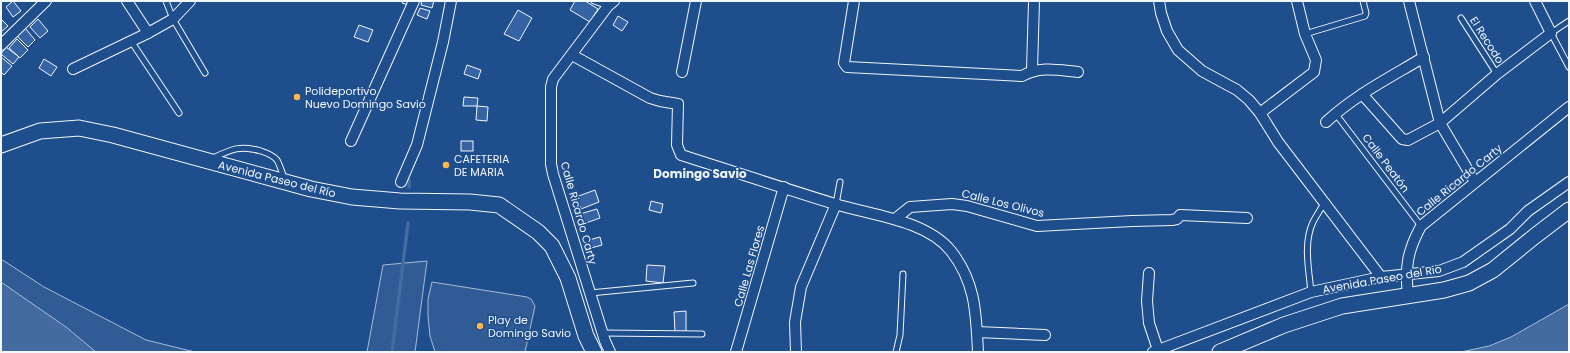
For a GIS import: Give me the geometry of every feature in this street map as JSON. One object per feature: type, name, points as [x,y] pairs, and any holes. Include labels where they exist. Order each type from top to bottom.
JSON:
[{"type":"street","points":[[1,45],[46,1]]},
{"type":"street","points":[[127,1],[148,33]]},
{"type":"street","points":[[73,69],[148,33],[173,18],[190,1]]},
{"type":"street","points":[[351,141],[414,1]]},
{"type":"street","points":[[401,182],[417,145],[443,42],[451,1]]},
{"type":"street","points":[[682,72],[696,1]]},
{"type":"street","points":[[854,1],[844,63],[847,67],[1022,76],[1032,70],[1048,69],[1078,72]]},
{"type":"street","points":[[1032,70],[1034,1]]},
{"type":"street","points":[[1159,1],[1167,31],[1178,50],[1202,71],[1237,90],[1249,100],[1260,113],[1278,142],[1325,202],[1381,278]]},
{"type":"street","points":[[1260,113],[1314,72],[1316,60],[1305,34],[1297,1]]},
{"type":"street","points":[[1409,1],[1440,122],[1475,182]]},
{"type":"street","points":[[1362,94],[1402,139],[1408,140],[1440,122],[1497,74],[1552,33],[1535,1]]},
{"type":"street","name":"Calle Ricardo Carty","points":[[610,352],[602,334],[551,164],[551,87],[553,79],[611,4]]},
{"type":"street","points":[[572,55],[650,98],[678,104],[677,145],[681,155],[836,204],[895,219],[931,234],[952,252],[967,276],[974,297],[978,352]]},
{"type":"street","points":[[1326,122],[1335,113],[1362,94],[1424,57]]},
{"type":"street","name":"Calle Ricardo Carty","points":[[1408,296],[1406,275],[1412,244],[1421,226],[1569,107]]},
{"type":"street","name":"Avenida Paseo del Río","points":[[1,145],[40,131],[79,128],[113,135],[311,190],[352,197],[400,201],[470,202],[499,205],[538,232],[552,246],[568,278],[586,336],[594,352]]},
{"type":"street","name":"Avenida Paseo del Río","points":[[1156,351],[1311,292],[1381,278],[1439,271],[1463,262],[1510,229],[1528,211],[1569,182]]},
{"type":"street","name":"Calle Las Flores","points":[[736,352],[784,187]]},
{"type":"street","points":[[796,352],[795,322],[801,288],[836,204]]},
{"type":"street","name":"Calle Los Olivos","points":[[895,219],[910,207],[952,204],[967,206],[1037,226],[1172,220],[1177,219],[1180,215],[1248,218]]},
{"type":"street","name":"Avenida Paseo del Río","points":[[1220,352],[1284,325],[1342,306],[1444,290],[1469,283],[1493,270],[1534,236],[1569,210]]},
{"type":"street","points":[[1149,273],[1147,301],[1149,323],[1156,351]]},
{"type":"street","points":[[977,332],[1045,335]]},
{"type":"lane","points":[[166,1],[173,18],[205,73]]},
{"type":"lane","points":[[594,1],[611,4]]},
{"type":"lane","points":[[1305,34],[1364,16],[1366,13],[1363,1]]},
{"type":"lane","name":"El Recodo","points":[[1461,18],[1497,74]]},
{"type":"lane","points":[[1569,21],[1552,33],[1569,67]]},
{"type":"lane","points":[[131,41],[180,113]]},
{"type":"lane","name":"Calle Peatón","points":[[1335,113],[1421,226]]},
{"type":"lane","points":[[208,161],[228,151],[243,147],[270,154],[277,160],[286,183]]},
{"type":"lane","points":[[836,204],[840,182]]},
{"type":"lane","points":[[1311,292],[1307,246],[1313,222],[1325,202]]},
{"type":"lane","points":[[896,352],[900,335],[903,274]]},
{"type":"lane","points":[[590,293],[693,283]]},
{"type":"lane","points":[[602,334],[702,334]]},
{"type":"shaded area","points":[[1,259],[44,287],[146,340],[195,352],[70,352],[1,300]]},
{"type":"shaded area","points":[[427,261],[415,352],[367,352],[383,265]]},
{"type":"shaded area","points":[[1,282],[66,327],[96,352],[1,352]]},
{"type":"shaded area","name":"Play de Domingo Savio","points":[[432,282],[527,297],[531,299],[535,306],[525,352],[435,352],[430,336],[428,316],[428,299]]},
{"type":"shaded area","points":[[1569,304],[1569,352],[1461,352],[1489,346],[1511,337]]},
{"type":"building","points":[[13,1],[21,11],[13,17],[6,7]]},
{"type":"building","points":[[403,1],[413,1],[411,6],[402,3]]},
{"type":"building","points":[[422,1],[434,1],[432,8],[421,5]]},
{"type":"building","points":[[575,1],[585,1],[598,9],[590,22],[570,10]]},
{"type":"building","points":[[420,8],[430,11],[427,19],[417,15]]},
{"type":"building","points":[[518,10],[532,18],[519,41],[504,34]]},
{"type":"building","points":[[618,16],[628,22],[622,31],[613,25]]},
{"type":"building","points":[[1,19],[8,26],[1,32]]},
{"type":"building","points":[[38,19],[48,31],[40,38],[30,27]]},
{"type":"building","points":[[359,25],[373,30],[368,42],[354,37]]},
{"type":"building","points":[[25,28],[35,40],[28,47],[17,36]]},
{"type":"building","points":[[17,39],[28,50],[20,58],[9,48]]},
{"type":"building","points":[[6,47],[19,57],[13,64],[1,54]]},
{"type":"building","points":[[1,57],[12,66],[4,75],[1,72]]},
{"type":"building","points":[[44,59],[57,67],[51,76],[39,68]]},
{"type":"building","points":[[467,65],[481,70],[478,79],[464,74]]},
{"type":"building","points":[[464,97],[478,98],[477,106],[463,106]]},
{"type":"building","points":[[477,106],[488,107],[487,121],[476,120]]},
{"type":"building","points":[[461,141],[473,141],[473,151],[461,151]]},
{"type":"building","points":[[595,190],[599,202],[581,209],[576,197]]},
{"type":"building","points":[[651,201],[663,204],[661,213],[649,210]]},
{"type":"building","points":[[597,209],[600,218],[583,224],[580,214]]},
{"type":"building","points":[[600,237],[602,245],[591,248],[589,240]]},
{"type":"building","points":[[647,265],[665,266],[663,283],[646,281]]},
{"type":"building","points":[[686,311],[686,331],[675,332],[674,312]]},
{"type":"waterway","points":[[409,180],[409,187]]},
{"type":"waterway","points":[[392,352],[408,223]]},
{"type":"place","name":"Polideportivo Nuevo Domingo Savio","points":[[297,97]]},
{"type":"place","name":"CAFETERIA DE MARIA","points":[[446,165]]},
{"type":"place","name":"Play de Domingo Savio","points":[[480,326]]},
{"type":"district","name":"Domingo Savio","points":[[700,174]]}]
